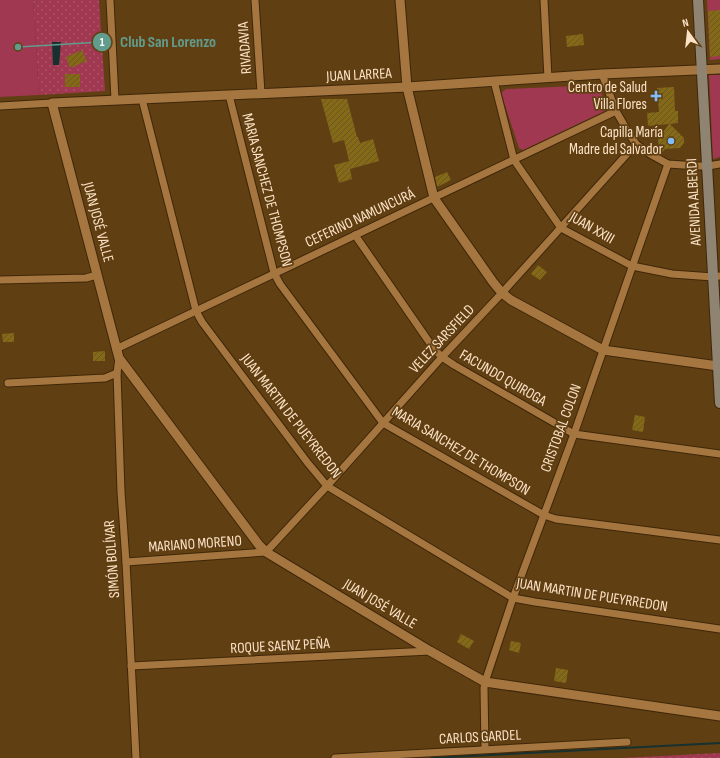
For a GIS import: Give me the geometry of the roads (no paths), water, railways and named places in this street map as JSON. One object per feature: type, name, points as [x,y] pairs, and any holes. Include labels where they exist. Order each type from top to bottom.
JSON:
[{"type":"main road","name":"AVENIDA ALBERDI","points":[[698,0],[716,277],[720,402]]},
{"type":"street","points":[[110,0],[115,100]]},
{"type":"street","name":"RIVADAVIA","points":[[255,0],[261,93]]},
{"type":"street","points":[[400,0],[407,87],[434,198],[502,293],[511,300],[603,350],[719,366]]},
{"type":"street","points":[[544,0],[548,78]]},
{"type":"street","name":"JUAN LARREA","points":[[0,106],[407,87],[720,68]]},
{"type":"street","points":[[602,74],[616,111],[636,144],[668,164],[708,166],[720,164]]},
{"type":"street","name":"JUAN XXIII","points":[[494,81],[514,160],[561,228],[632,266],[672,274],[716,277]]},
{"type":"street","name":"MARIA SANCHEZ DE THOMPSON","points":[[229,95],[274,273],[280,284],[383,423],[544,515],[556,518],[720,540]]},
{"type":"street","name":"JUAN MARTIN DE PUEYRREDON","points":[[142,99],[196,311],[211,335],[307,462],[327,486],[513,598],[720,629]]},
{"type":"street","name":"JUAN JOSÉ VALLE","points":[[52,103],[119,358],[259,545],[266,552],[484,682],[720,716]]},
{"type":"street","name":"CEFERINO NAMUNCURÁ","points":[[116,349],[616,111]]},
{"type":"street","name":"VELEZ SARSFIELD","points":[[266,552],[636,144]]},
{"type":"street","name":"CRISTOBAL COLON","points":[[485,749],[484,682],[513,598],[574,434],[668,164]]},
{"type":"street","name":"FACUNDO QUIROGA","points":[[355,235],[434,349],[442,357],[454,365],[574,434],[720,454]]},
{"type":"street","points":[[0,280],[86,278],[97,275]]},
{"type":"street","name":"SIMÓN BOLÍVAR","points":[[119,358],[117,374],[121,492],[136,758]]},
{"type":"street","points":[[8,383],[105,378],[117,374]]},
{"type":"street","name":"MARIANO MORENO","points":[[126,562],[266,552]]},
{"type":"street","name":"ROQUE SAENZ PEÑA","points":[[131,666],[430,651]]},
{"type":"street","name":"CARLOS GARDEL","points":[[334,758],[628,742]]},
{"type":"water","points":[[52,42],[61,42],[59,65],[53,65]]},
{"type":"waterway","points":[[431,758],[720,743]]},
{"type":"place","name":"Club San Lorenzo","points":[[18,47]]},
{"type":"place","name":"Centro de Salud Villa Flores","points":[[656,96]]},
{"type":"place","name":"Capilla María Madre del Salvador","points":[[671,141]]}]
